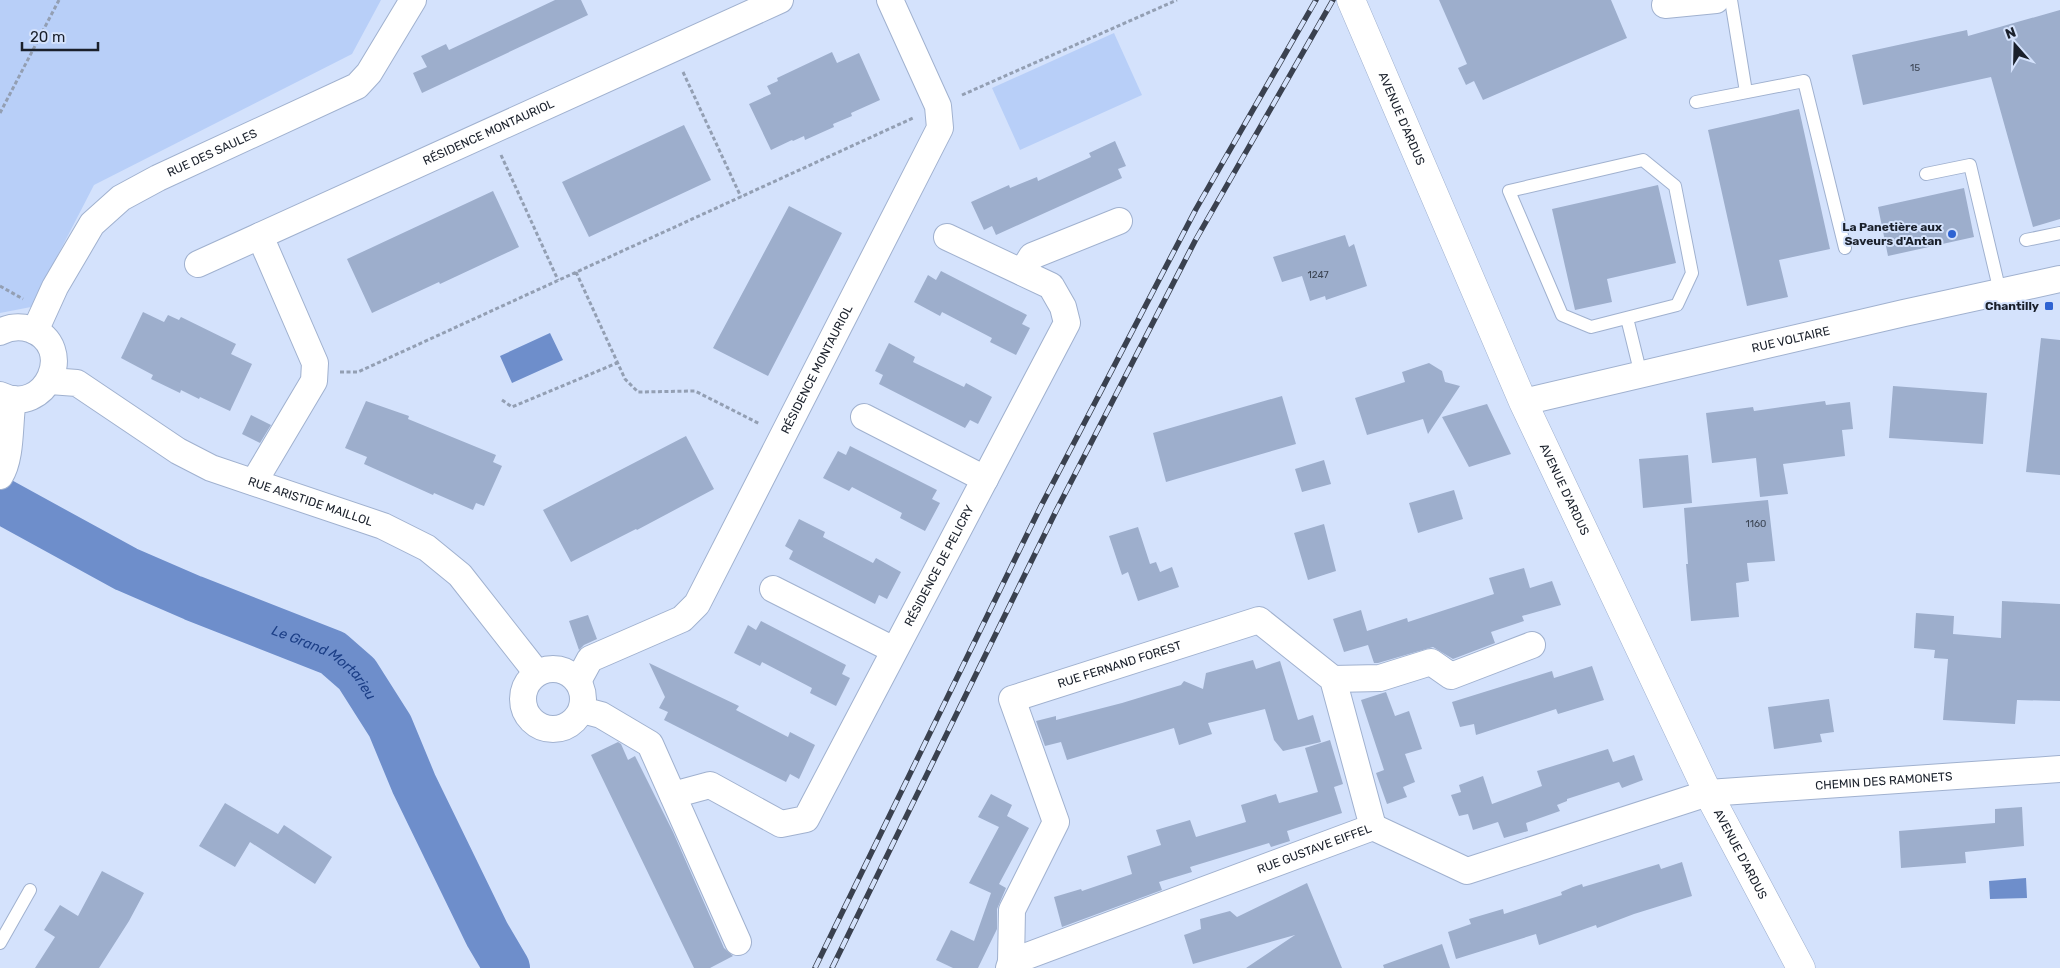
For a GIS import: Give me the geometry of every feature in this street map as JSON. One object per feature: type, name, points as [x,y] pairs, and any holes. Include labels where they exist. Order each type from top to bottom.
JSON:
[{"type":"main road","name":"AVENUE D'ARDUS","points":[[1351,0],[1523,402],[1708,793],[1801,968]]},
{"type":"street","name":"RUE DES SAULES","points":[[35,331],[55,287],[92,224],[121,198],[158,178],[357,86],[370,73],[413,0]]},
{"type":"street","name":"RÉSIDENCE MONTAURIOL","points":[[198,264],[780,0]]},
{"type":"street","name":"RÉSIDENCE MONTAURIOL","points":[[578,681],[590,660],[682,618],[696,604],[940,128],[938,106],[890,0]]},
{"type":"street","points":[[1663,3],[1716,0]]},
{"type":"street","points":[[1022,272],[1032,256],[1119,221]]},
{"type":"street","points":[[254,482],[314,381],[315,363],[260,236]]},
{"type":"street","name":"RÉSIDENCE DE PELICRY","points":[[673,795],[710,785],[781,824],[806,819],[1067,324],[1063,307],[1051,286],[946,237]]},
{"type":"street","name":"RUE VOLTAIRE","points":[[1523,402],[2060,279]]},
{"type":"street","points":[[0,332],[20,327],[35,331],[46,340],[52,353],[54,367],[50,380],[43,389],[34,395],[24,399],[7,397],[2,473]]},
{"type":"street","name":"RUE ARISTIDE MAILLOL","points":[[50,380],[77,383],[178,451],[211,468],[382,526],[428,548],[460,575],[537,673]]},
{"type":"street","points":[[864,417],[985,479]]},
{"type":"street","points":[[773,589],[894,650]]},
{"type":"street","name":"RUE FERNAND FOREST","points":[[1010,965],[1012,910],[1056,822],[1012,699],[1258,620],[1333,680]]},
{"type":"street","points":[[1373,827],[1333,680],[1380,678],[1431,662],[1451,676],[1532,645]]},
{"type":"street","points":[[557,668],[568,671],[578,681],[584,700],[582,710],[573,722],[564,727],[552,729],[541,727],[527,714],[523,704],[523,694],[528,682],[537,673],[546,669],[557,668]]},
{"type":"street","points":[[582,710],[601,715],[650,744],[738,942]]},
{"type":"street","name":"CHEMIN DES RAMONETS","points":[[1708,793],[2060,769]]},
{"type":"street","name":"RUE GUSTAVE EIFFEL","points":[[1010,965],[1373,827],[1467,871],[1708,793]]},
{"type":"lane","points":[[1731,0],[1746,92]]},
{"type":"lane","points":[[1696,102],[1804,81],[1845,248]]},
{"type":"lane","points":[[1643,160],[1675,186],[1692,273],[1678,305],[1627,318],[1591,326],[1562,315],[1509,191],[1643,160]]},
{"type":"lane","points":[[1926,174],[1970,165],[2000,292]]},
{"type":"lane","points":[[2026,240],[2060,233]]},
{"type":"lane","points":[[1627,318],[1641,375]]},
{"type":"lane","points":[[0,943],[30,890]]},
{"type":"path","points":[[0,113],[59,0]]},
{"type":"path","points":[[314,372],[358,372],[938,106],[1177,0]]},
{"type":"path","points":[[672,49],[741,196]]},
{"type":"path","points":[[490,132],[558,280]]},
{"type":"path","points":[[576,272],[625,379],[638,392],[695,391],[783,436]]},
{"type":"path","points":[[0,286],[28,301]]},
{"type":"path","points":[[502,400],[512,407],[617,363]]},
{"type":"shaded area","points":[[0,0],[381,0],[352,54],[94,185],[31,307],[0,313]]},
{"type":"shaded area","points":[[1114,33],[1142,95],[1020,150],[992,88]]},
{"type":"shaded area","points":[[550,333],[563,360],[512,383],[500,356]]},
{"type":"shaded area","points":[[2026,878],[2027,898],[1990,899],[1989,881]]},
{"type":"building","points":[[555,0],[581,0],[588,15],[422,93],[413,73],[427,67],[421,56],[446,44],[449,50]]},
{"type":"building","points":[[1439,0],[1611,0],[1627,38],[1483,100],[1474,81],[1466,85],[1458,68],[1467,64]]},
{"type":"building","points":[[2060,10],[2060,219],[2033,227],[1991,77],[1863,105],[1852,55],[1967,30],[1968,36]]},
{"type":"building","points":[[832,52],[837,63],[859,53],[880,100],[851,113],[852,116],[833,124],[834,127],[805,140],[804,136],[771,150],[749,104],[771,94],[767,86],[778,81],[777,78]]},
{"type":"building","points":[[1799,109],[1830,249],[1779,260],[1788,297],[1747,306],[1708,130]]},
{"type":"building","points":[[684,125],[711,180],[589,237],[562,182]]},
{"type":"building","points":[[1115,141],[1126,166],[1118,169],[1122,178],[996,235],[992,226],[984,230],[971,202],[1009,185],[1010,188],[1037,177],[1038,181],[1091,157],[1089,153]]},
{"type":"building","points":[[1658,185],[1676,263],[1607,279],[1612,302],[1575,310],[1552,209]]},
{"type":"building","points":[[1964,188],[1974,237],[1888,256],[1878,207]]},
{"type":"building","points":[[493,191],[519,247],[372,313],[347,259]]},
{"type":"building","points":[[789,206],[842,233],[768,376],[713,348]]},
{"type":"building","points":[[1345,235],[1349,247],[1354,244],[1367,286],[1326,300],[1325,296],[1310,301],[1302,276],[1282,282],[1273,257]]},
{"type":"building","points":[[941,271],[1027,315],[1022,324],[1030,328],[1016,355],[990,342],[992,338],[942,312],[940,316],[914,302],[928,275],[936,280]]},
{"type":"building","points":[[143,312],[164,322],[168,315],[179,320],[181,317],[236,344],[231,354],[252,364],[230,411],[181,390],[180,393],[151,379],[153,375],[121,358]]},
{"type":"building","points":[[2041,338],[2060,340],[2060,475],[2026,472]]},
{"type":"building","points":[[889,343],[915,357],[913,362],[964,387],[966,383],[992,397],[978,424],[970,420],[965,428],[879,384],[883,375],[875,371]]},
{"type":"building","points":[[1429,363],[1442,371],[1445,382],[1460,386],[1428,434],[1423,419],[1367,435],[1355,398],[1405,382],[1402,372]]},
{"type":"building","points":[[1893,386],[1987,393],[1983,444],[1889,438]]},
{"type":"building","points":[[1282,396],[1296,444],[1166,482],[1153,433]]},
{"type":"building","points":[[366,401],[409,416],[408,419],[496,455],[493,462],[502,466],[484,506],[476,503],[473,510],[434,493],[433,495],[364,464],[367,457],[345,448]]},
{"type":"building","points":[[1825,401],[1826,405],[1850,402],[1853,429],[1842,430],[1845,456],[1783,464],[1788,494],[1760,497],[1756,458],[1712,463],[1706,413],[1753,407],[1754,411]]},
{"type":"building","points":[[1487,404],[1511,454],[1469,467],[1442,417]]},
{"type":"building","points":[[251,415],[271,425],[260,443],[242,434]]},
{"type":"building","points":[[686,436],[714,489],[637,530],[571,562],[543,510]]},
{"type":"building","points":[[850,446],[937,490],[932,499],[940,503],[925,531],[900,518],[902,513],[852,487],[849,491],[823,478],[838,451],[846,455]]},
{"type":"building","points":[[1688,455],[1692,503],[1643,508],[1639,459]]},
{"type":"building","points":[[1324,460],[1331,484],[1302,492],[1295,469]]},
{"type":"building","points":[[1454,490],[1463,519],[1418,533],[1409,503]]},
{"type":"building","points":[[1768,500],[1775,561],[1747,563],[1749,581],[1736,583],[1739,617],[1691,621],[1684,508]]},
{"type":"building","points":[[799,519],[825,532],[823,537],[873,563],[876,558],[901,572],[887,599],[879,595],[875,604],[789,559],[793,551],[785,546]]},
{"type":"building","points":[[1324,524],[1336,571],[1308,580],[1294,533]]},
{"type":"building","points":[[1138,527],[1150,564],[1156,562],[1160,572],[1172,567],[1179,587],[1138,601],[1128,572],[1122,575],[1109,536]]},
{"type":"building","points":[[1524,568],[1530,588],[1552,581],[1561,605],[1522,616],[1524,621],[1491,632],[1495,643],[1453,659],[1433,647],[1378,663],[1374,663],[1368,645],[1344,652],[1333,619],[1361,610],[1367,631],[1407,618],[1408,622],[1494,594],[1489,578]]},
{"type":"building","points":[[2002,601],[2060,604],[2060,701],[2017,700],[2015,724],[1943,720],[1948,659],[1934,658],[1935,650],[1914,648],[1916,613],[1954,616],[1953,634],[2001,638]]},
{"type":"building","points":[[588,615],[597,639],[584,645],[579,650],[569,621]]},
{"type":"building","points":[[761,621],[846,665],[842,674],[850,678],[836,706],[810,693],[812,688],[762,662],[760,666],[734,653],[748,625],[756,630]]},
{"type":"building","points":[[1253,660],[1256,669],[1280,661],[1298,720],[1313,715],[1321,742],[1283,751],[1274,740],[1265,709],[1208,723],[1212,734],[1179,745],[1174,728],[1067,760],[1061,742],[1045,746],[1036,721],[1056,716],[1056,720],[1122,703],[1181,685],[1184,681],[1203,689],[1206,673]]},
{"type":"building","points":[[649,663],[739,706],[736,710],[788,737],[790,732],[815,745],[799,779],[790,774],[786,782],[664,720],[668,712],[659,708],[665,697]]},
{"type":"building","points":[[1592,666],[1604,700],[1558,714],[1556,709],[1476,735],[1474,724],[1460,727],[1452,702],[1552,671],[1554,678]]},
{"type":"building","points":[[1386,692],[1395,716],[1409,711],[1422,749],[1405,754],[1415,782],[1403,787],[1407,797],[1387,804],[1376,773],[1384,770],[1361,700]]},
{"type":"building","points":[[1829,699],[1834,732],[1820,734],[1822,742],[1774,749],[1768,707]]},
{"type":"building","points":[[1330,740],[1343,784],[1334,787],[1342,813],[1287,831],[1290,841],[1271,847],[1269,843],[1190,867],[1192,872],[1159,882],[1162,890],[1062,927],[1054,897],[1081,889],[1082,891],[1132,874],[1127,856],[1161,845],[1156,830],[1190,820],[1196,837],[1246,822],[1241,805],[1276,794],[1279,803],[1318,792],[1305,748]]},
{"type":"building","points":[[618,742],[621,744],[628,760],[635,756],[673,832],[724,948],[733,956],[710,968],[694,968],[591,755]]},
{"type":"building","points":[[1608,749],[1613,762],[1634,755],[1643,780],[1622,788],[1619,782],[1567,799],[1567,801],[1557,805],[1560,811],[1526,823],[1528,831],[1504,838],[1498,822],[1473,830],[1468,814],[1459,816],[1451,795],[1461,792],[1459,785],[1483,776],[1492,804],[1542,786],[1537,771]]},
{"type":"building","points":[[991,794],[1012,805],[1007,816],[1029,828],[999,884],[1006,888],[997,909],[997,929],[978,968],[953,968],[936,960],[951,930],[974,941],[991,893],[969,883],[999,827],[978,817]]},
{"type":"building","points":[[225,803],[278,834],[284,825],[332,857],[315,884],[250,842],[235,867],[199,846]]},
{"type":"building","points":[[2022,807],[2024,846],[1965,852],[1966,863],[1901,868],[1899,831],[1995,823],[1995,809]]},
{"type":"building","points":[[1682,862],[1692,896],[1597,928],[1596,925],[1539,945],[1536,934],[1456,959],[1448,932],[1471,924],[1469,919],[1503,909],[1504,914],[1562,895],[1561,892],[1582,884],[1583,887],[1659,864],[1661,869]]},
{"type":"building","points":[[102,871],[144,893],[129,921],[99,968],[35,968],[55,937],[44,930],[60,905],[78,916]]},
{"type":"building","points":[[1307,883],[1342,968],[1246,968],[1295,935],[1193,964],[1184,935],[1201,929],[1200,919],[1230,911],[1237,917]]},
{"type":"building","points":[[1442,944],[1450,968],[1384,968],[1383,965]]},
{"type":"waterway","name":"Le Grand Mortarieu","points":[[0,500],[126,569],[193,598],[333,653],[357,674],[390,726],[414,784],[487,934],[507,968]]},
{"type":"railway","points":[[815,968],[1041,506],[1196,209],[1316,0]]},
{"type":"railway","points":[[832,968],[1056,511],[1195,241],[1333,0]]},
{"type":"place","name":"La Panetière aux Saveurs d'Antan","points":[[1952,234]]},
{"type":"place","name":"Chantilly","points":[[2049,306]]}]
